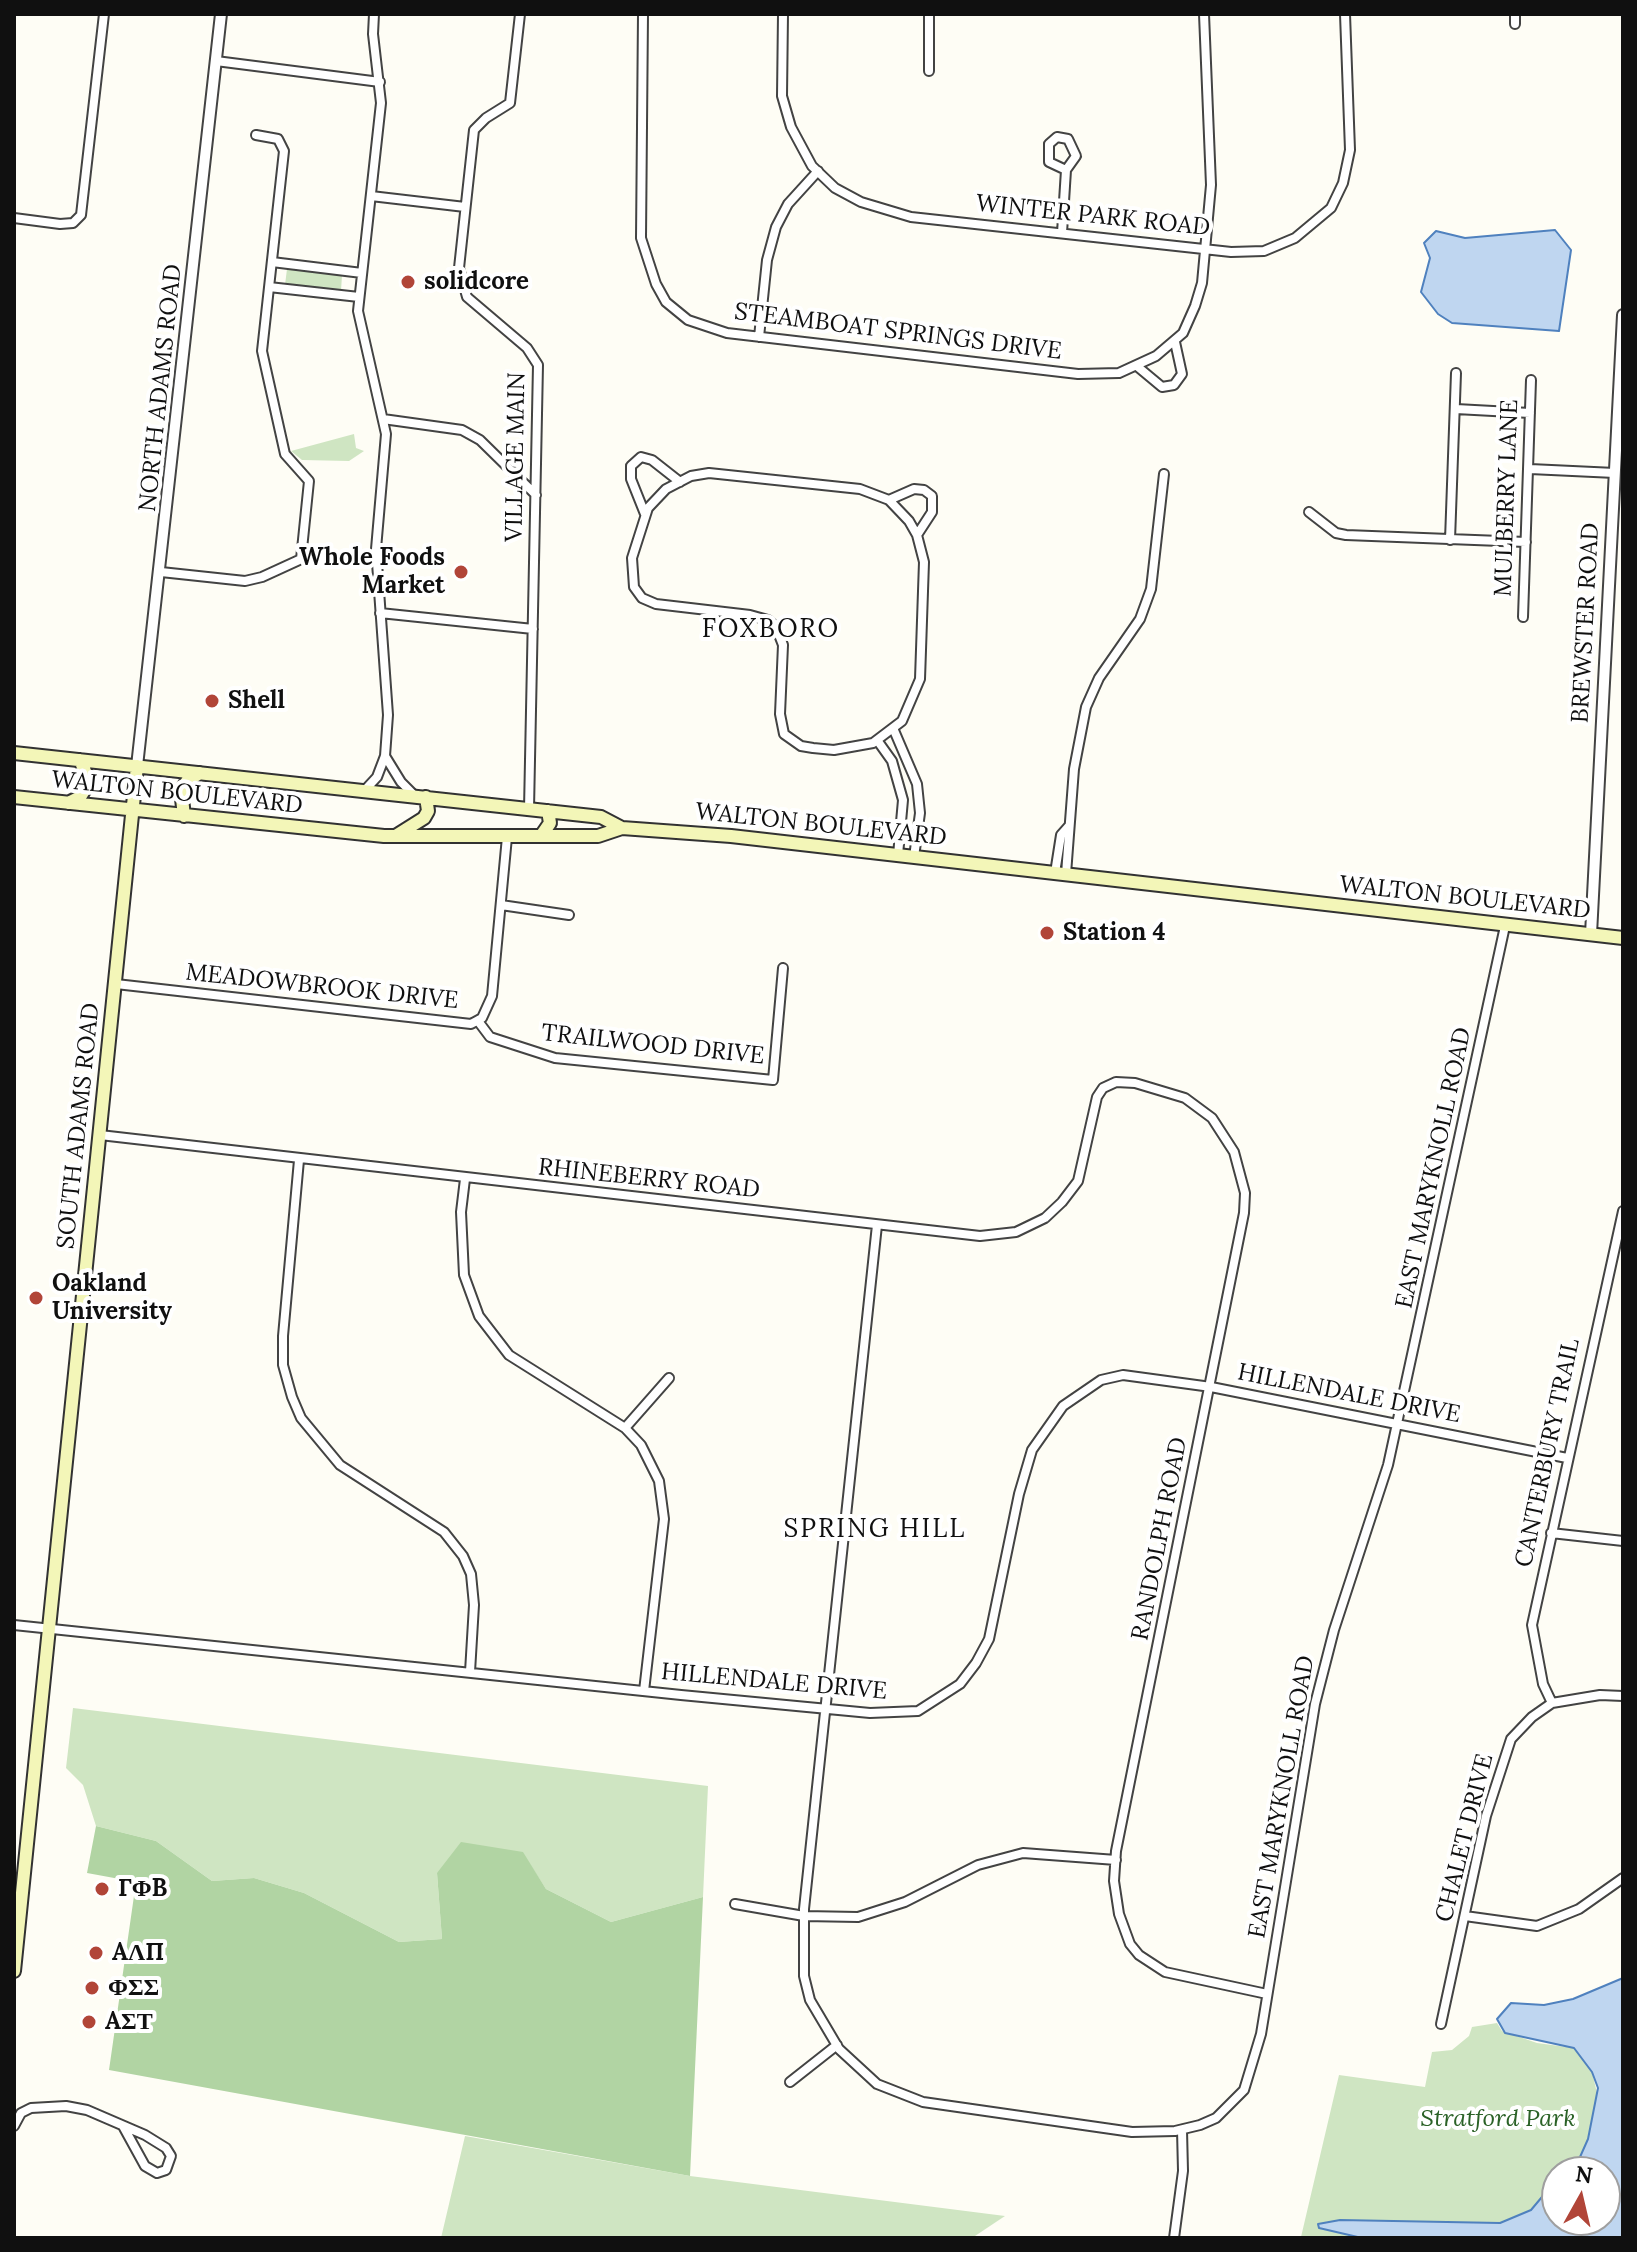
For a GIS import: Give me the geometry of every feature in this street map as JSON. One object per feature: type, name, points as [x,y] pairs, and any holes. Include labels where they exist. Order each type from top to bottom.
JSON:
[{"type":"main road","name":"WALTON BOULEVARD","points":[[14,753],[601,817],[622,828],[898,855],[1623,938]]},
{"type":"main road","points":[[68,803],[80,797],[87,786],[87,776],[80,760]]},
{"type":"main road","name":"SOUTH ADAMS ROAD","points":[[14,1971],[137,766]]},
{"type":"main road","points":[[184,816],[181,790],[200,773]]},
{"type":"main road","points":[[394,836],[424,818],[428,811],[421,796]]},
{"type":"main road","name":"WALTON BOULEVARD","points":[[14,797],[394,836],[598,836],[622,828]]},
{"type":"main road","points":[[541,836],[550,823],[548,811]]},
{"type":"street","points":[[14,218],[73,223],[81,215],[104,14]]},
{"type":"street","name":"NORTH ADAMS ROAD","points":[[137,766],[221,14]]},
{"type":"street","points":[[363,791],[377,777],[385,756],[388,705],[376,560],[387,446],[358,311],[381,103],[373,41],[374,14]]},
{"type":"street","name":"VILLAGE MAIN","points":[[520,14],[510,103],[486,118],[474,130],[459,268],[464,290],[479,310],[531,353],[538,365],[529,809]]},
{"type":"street","name":"STEAMBOAT SPRINGS DRIVE","points":[[643,14],[641,238],[644,254],[666,302],[688,320],[713,331],[1078,374],[1119,373],[1138,367],[1175,342],[1183,333],[1195,306],[1206,249],[1211,185],[1204,14]]},
{"type":"street","name":"WINTER PARK ROAD","points":[[783,14],[782,96],[791,127],[818,171],[835,188],[880,211],[1206,249],[1264,251],[1295,238],[1331,208],[1343,183],[1350,150],[1345,14]]},
{"type":"street","points":[[929,14],[929,71]]},
{"type":"street","points":[[216,61],[380,82]]},
{"type":"street","points":[[256,135],[278,139],[284,151],[262,344],[264,366],[285,454],[309,481],[301,559]]},
{"type":"street","points":[[1062,233],[1067,202],[1066,170]]},
{"type":"street","points":[[759,337],[767,260],[776,227],[788,204],[818,171]]},
{"type":"street","points":[[371,196],[465,207]]},
{"type":"street","points":[[272,262],[362,273]]},
{"type":"street","points":[[269,287],[359,297]]},
{"type":"street","name":"BREWSTER ROAD","points":[[1591,934],[1623,315]]},
{"type":"street","points":[[1138,367],[1162,387],[1174,385],[1182,374],[1175,342]]},
{"type":"street","points":[[1450,540],[1456,373]]},
{"type":"street","name":"MULBERRY LANE","points":[[1523,617],[1531,380]]},
{"type":"street","points":[[1456,409],[1530,413]]},
{"type":"street","points":[[383,419],[462,430],[480,440],[536,495]]},
{"type":"street","points":[[645,514],[631,479],[631,466],[641,457],[652,460],[680,482]]},
{"type":"street","points":[[1530,469],[1615,473]]},
{"type":"street","points":[[721,473],[834,485],[889,500],[917,535],[924,562],[920,679],[906,714],[893,728],[877,740],[834,750],[801,746],[784,734],[780,714],[783,645],[776,627],[768,620],[750,615],[670,607],[642,598],[634,587],[632,558],[645,514],[666,489],[680,482],[691,476],[721,473]]},
{"type":"street","points":[[1061,874],[1071,838],[1069,826],[1074,769],[1089,697],[1140,619],[1151,589],[1164,474]]},
{"type":"street","points":[[889,500],[914,489],[924,490],[932,496],[932,512],[917,535]]},
{"type":"street","points":[[1309,512],[1336,533],[1346,535],[1526,542]]},
{"type":"street","points":[[161,572],[245,581],[317,554],[376,560]]},
{"type":"street","points":[[380,613],[533,629]]},
{"type":"street","points":[[893,728],[917,784],[920,813],[914,857]]},
{"type":"street","points":[[877,740],[892,761],[903,800],[898,855]]},
{"type":"street","points":[[385,756],[401,782],[421,796]]},
{"type":"street","name":"MEADOWBROOK DRIVE","points":[[116,984],[455,1024],[478,1021],[492,996],[507,837]]},
{"type":"street","points":[[501,905],[569,915]]},
{"type":"street","name":"EAST MARYKNOLL ROAD","points":[[877,1225],[804,1916],[807,1988],[818,2016],[837,2045],[877,2084],[923,2102],[1132,2132],[1182,2130],[1216,2118],[1244,2090],[1261,2034],[1323,1670],[1388,1465],[1505,926]]},
{"type":"street","name":"TRAILWOOD DRIVE","points":[[478,1021],[490,1037],[555,1058],[773,1080],[783,968]]},
{"type":"street","name":"RANDOLPH ROAD","points":[[1103,1088],[1116,1082],[1135,1083],[1185,1098],[1212,1118],[1234,1152],[1245,1193],[1244,1213],[1211,1387],[1116,1860],[1114,1881],[1119,1914],[1130,1944],[1139,1955],[1165,1972],[1267,1994]]},
{"type":"street","name":"RHINEBERRY ROAD","points":[[100,1135],[980,1236],[1016,1232],[1045,1218],[1078,1181],[1097,1097],[1103,1088]]},
{"type":"street","points":[[299,1160],[283,1336],[283,1365],[292,1397],[314,1436],[340,1465],[444,1532],[463,1556],[471,1574],[474,1605],[470,1672]]},
{"type":"street","points":[[465,1179],[461,1212],[464,1275],[479,1316],[509,1355],[625,1428],[641,1445],[652,1465],[664,1519],[644,1691]]},
{"type":"street","name":"CANTERBURY TRAIL","points":[[1552,1703],[1539,1669],[1532,1625],[1623,1211]]},
{"type":"street","name":"HILLENDALE DRIVE","points":[[14,1625],[870,1713],[918,1711],[960,1684],[989,1639],[1019,1494],[1032,1450],[1075,1396],[1101,1380],[1123,1375],[1211,1387],[1567,1458]]},
{"type":"street","points":[[625,1428],[669,1378]]},
{"type":"street","points":[[1551,1533],[1623,1541]]},
{"type":"street","points":[[1552,1703],[1600,1695],[1623,1696]]},
{"type":"street","name":"CHALET DRIVE","points":[[1441,2024],[1486,1816],[1507,1749],[1532,1717],[1552,1703]]},
{"type":"street","points":[[735,1904],[804,1916],[858,1917],[877,1912],[978,1865],[1023,1853],[1116,1860]]},
{"type":"street","points":[[1465,1916],[1537,1926],[1579,1909],[1623,1878]]},
{"type":"street","points":[[790,2082],[837,2045]]},
{"type":"street","points":[[14,2126],[21,2113],[44,2106],[87,2110],[123,2126],[166,2148],[171,2156],[166,2170],[157,2173],[145,2166],[123,2126]]},
{"type":"street","points":[[1174,2238],[1183,2171],[1182,2130]]},
{"type":"green space","points":[[287,269],[342,275],[341,291],[285,285]]},
{"type":"green space","points":[[354,434],[356,448],[364,451],[349,461],[302,460],[291,451]]},
{"type":"green space","points":[[73,1708],[708,1786],[703,1897],[611,1922],[546,1889],[522,1852],[437,1873],[442,1939],[399,1942],[304,1893],[254,1878],[212,1881],[156,1841],[96,1826],[83,1785],[66,1768]]},
{"type":"green space","points":[[96,1826],[156,1841],[212,1881],[254,1878],[304,1893],[399,1942],[442,1939],[437,1873],[461,1842],[523,1852],[546,1889],[611,1922],[703,1897],[690,2176],[109,2070],[136,1882],[87,1873]]},
{"type":"green space","name":"Stratford Park","points":[[1497,2023],[1502,2031],[1537,2043],[1574,2048],[1592,2072],[1597,2093],[1581,2156],[1541,2156],[1541,2198],[1531,2210],[1500,2223],[1358,2220],[1318,2224],[1321,2229],[1362,2238],[1301,2237],[1339,2075],[1425,2087],[1432,2052],[1452,2050],[1469,2036],[1472,2027]]},
{"type":"green space","points":[[465,2136],[690,2176],[1005,2216],[972,2238],[441,2238]]},
{"type":"water","points":[[1555,230],[1571,250],[1559,331],[1452,323],[1438,314],[1421,292],[1430,258],[1424,243],[1436,231],[1465,238]]},
{"type":"water","points":[[1623,1978],[1623,2238],[1362,2238],[1319,2228],[1318,2224],[1340,2220],[1500,2223],[1531,2210],[1541,2198],[1541,2236],[1621,2236],[1621,2156],[1580,2156],[1588,2139],[1598,2088],[1592,2072],[1574,2048],[1505,2033],[1497,2019],[1511,2003],[1544,2005],[1573,1999]]},
{"type":"place","name":"solidcore","points":[[408,282]]},
{"type":"place","name":"Whole Foods Market","points":[[461,572]]},
{"type":"place","name":"Shell","points":[[212,701]]},
{"type":"place","name":"Station 4","points":[[1047,933]]},
{"type":"place","name":"Oakland University","points":[[36,1298]]},
{"type":"place","name":"ΓΦB","points":[[102,1889]]},
{"type":"place","name":"AΛΠ","points":[[96,1953]]},
{"type":"place","name":"ΦΣΣ","points":[[92,1988]]},
{"type":"place","name":"AΣΤ","points":[[89,2022]]},
{"type":"district","name":"FOXBORO","points":[[771,630]]},
{"type":"district","name":"SPRING HILL","points":[[875,1530]]}]
